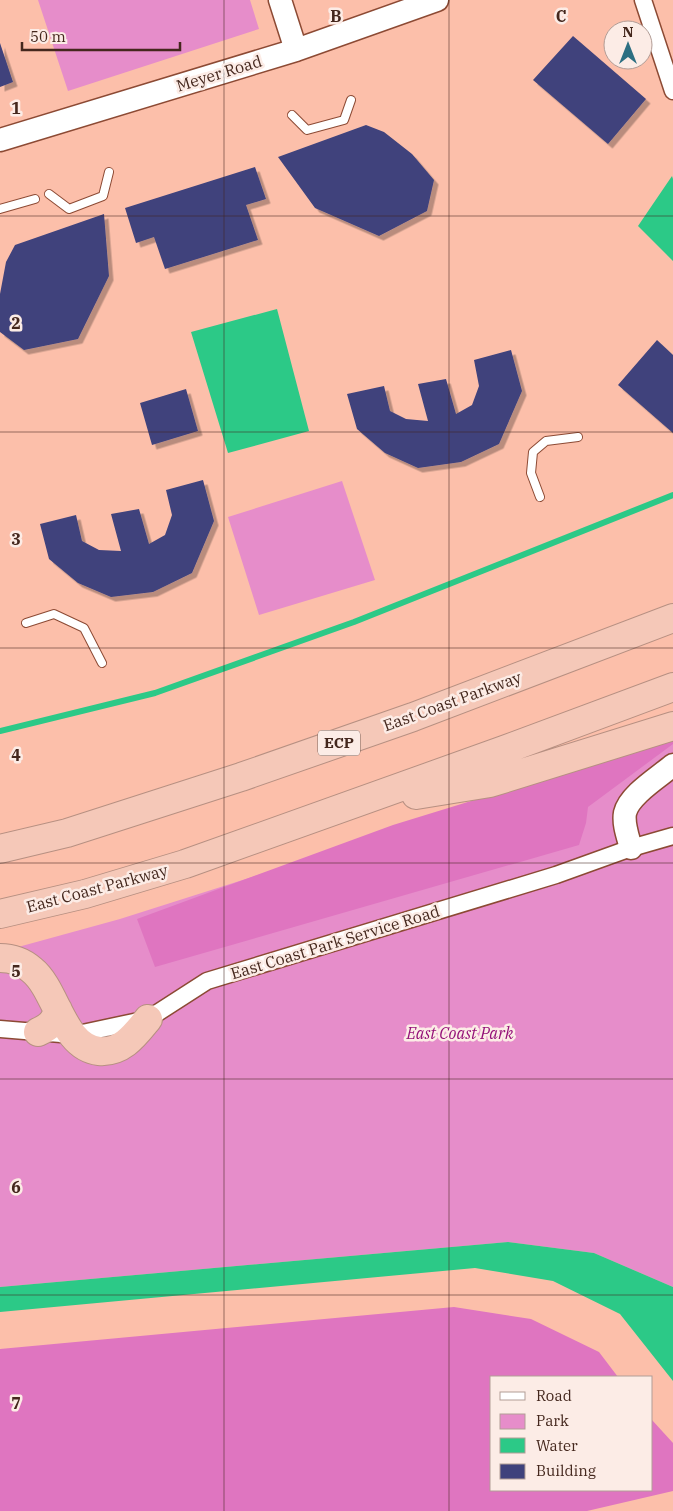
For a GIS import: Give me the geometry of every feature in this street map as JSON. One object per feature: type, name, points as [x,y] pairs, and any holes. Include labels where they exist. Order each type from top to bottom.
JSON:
[{"type":"highway","name":"East Coast Parkway","points":[[0,849],[67,833],[241,777],[413,717],[673,618]]},
{"type":"highway","name":"East Coast Parkway","points":[[0,914],[85,894],[185,864],[355,804],[673,687]]},
{"type":"highway","points":[[355,804],[490,783],[673,726]]},
{"type":"highway","points":[[0,958],[21,962],[33,970],[43,982],[73,1035],[87,1048],[104,1051],[115,1050],[134,1035],[148,1019]]},
{"type":"highway","points":[[38,1032],[50,1027],[56,1018],[58,1010]]},
{"type":"street","points":[[280,0],[296,50]]},
{"type":"street","name":"Meyer Road","points":[[0,140],[296,50],[437,0]]},
{"type":"street","points":[[643,0],[673,89]]},
{"type":"street","points":[[631,848],[626,830],[625,812],[631,799],[673,765]]},
{"type":"street","name":"East Coast Park Service Road","points":[[148,1019],[207,981],[556,876],[631,848],[673,836]]},
{"type":"street","points":[[0,1029],[73,1035]]},
{"type":"lane","points":[[292,115],[308,130],[344,120],[351,100]]},
{"type":"lane","points":[[49,194],[69,209],[103,196],[108,172]]},
{"type":"lane","points":[[0,209],[35,199]]},
{"type":"lane","points":[[540,497],[531,473],[533,452],[546,441],[578,437]]},
{"type":"lane","points":[[26,623],[54,614],[84,628],[102,663]]},
{"type":"green space","points":[[38,0],[250,0],[259,29],[68,91]]},
{"type":"green space","points":[[342,481],[375,580],[259,615],[228,517]]},
{"type":"green space","name":"East Coast Park","points":[[673,743],[673,1287],[594,1253],[508,1242],[0,1287],[0,952],[120,919]]},
{"type":"shaded area","points":[[673,739],[673,744],[588,807],[586,823],[579,845],[155,967],[137,919],[393,825]]},
{"type":"shaded area","points":[[454,1307],[531,1319],[599,1352],[617,1376],[490,1376],[490,1491],[653,1491],[653,1421],[673,1443],[673,1491],[587,1511],[0,1511],[0,1349]]},
{"type":"water","points":[[672,176],[673,179],[673,261],[638,226]]},
{"type":"water","points":[[277,309],[309,431],[228,453],[191,332]]},
{"type":"water","points":[[508,1242],[594,1253],[673,1287],[673,1381],[620,1314],[553,1281],[475,1268],[0,1312],[0,1287]]},
{"type":"building","points":[[573,36],[603,62],[603,70],[612,70],[646,99],[608,144],[533,80]]},
{"type":"building","points":[[0,43],[13,82],[0,87]]},
{"type":"building","points":[[366,125],[384,132],[412,154],[434,180],[427,211],[379,236],[315,208],[278,157]]},
{"type":"building","points":[[255,167],[266,199],[246,205],[258,240],[165,269],[154,237],[136,243],[125,208]]},
{"type":"building","points":[[104,214],[109,276],[78,339],[24,350],[0,332],[0,294],[6,262],[15,245]]},
{"type":"building","points":[[657,340],[673,355],[673,433],[618,385]]},
{"type":"building","points":[[511,350],[522,391],[499,444],[461,462],[418,468],[385,453],[357,429],[347,394],[384,386],[390,411],[406,419],[428,421],[418,384],[446,379],[456,414],[472,405],[479,386],[474,360]]},
{"type":"building","points":[[186,389],[198,431],[152,445],[140,403]]},
{"type":"building","points":[[203,480],[214,521],[192,573],[153,592],[111,597],[78,583],[49,559],[40,524],[76,515],[82,541],[99,550],[121,551],[111,514],[139,509],[149,544],[165,535],[172,515],[166,490]]},
{"type":"waterway","points":[[0,731],[155,693],[354,622],[673,495]]}]
